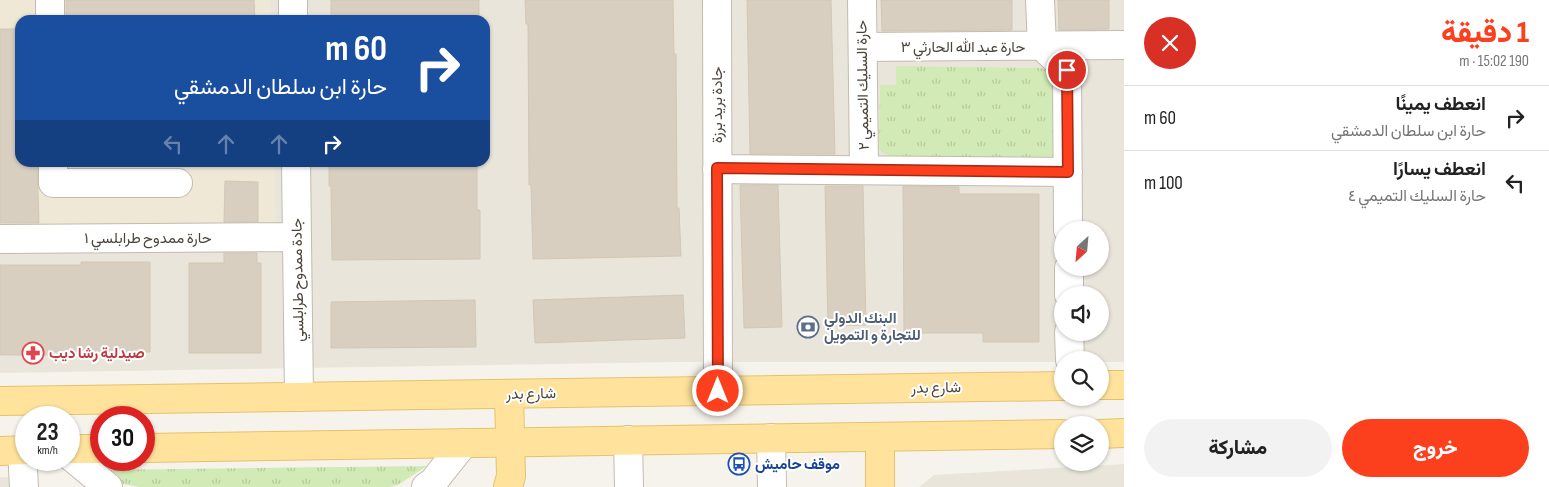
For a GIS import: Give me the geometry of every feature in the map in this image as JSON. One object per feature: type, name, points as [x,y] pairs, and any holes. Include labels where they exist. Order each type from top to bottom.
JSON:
[{"type":"main road","points":[[1109,385],[1124,385]]},
{"type":"main road","name":"شارع بدر","points":[[0,401],[1054,386]]},
{"type":"main road","points":[[509,394],[511,484]]},
{"type":"main road","points":[[1109,434],[1124,433]]},
{"type":"main road","points":[[155,448],[1054,434]]},
{"type":"main road","points":[[880,437],[880,487]]},
{"type":"street","points":[[50,0],[50,15]]},
{"type":"street","points":[[293,0],[294,15]]},
{"type":"street","name":"جادة بريد برزة","points":[[717,0],[718,391]]},
{"type":"street","name":"حارة السليك التميمي ٢","points":[[862,0],[864,170]]},
{"type":"street","points":[[1040,0],[1042,46],[1067,70],[1068,221]]},
{"type":"street","name":"حارة عبد الله الحارثي ٣","points":[[863,48],[1124,45]]},
{"type":"street","points":[[53,167],[53,183],[178,183]]},
{"type":"street","name":"جادة ممدوح طرابلسي","points":[[296,167],[300,397]]},
{"type":"street","points":[[717,168],[1068,172]]},
{"type":"street","name":"حارة ممدوح طرابلسي ١","points":[[0,239],[297,237]]},
{"type":"street","points":[[771,438],[772,487]]},
{"type":"street","points":[[628,440],[629,487]]},
{"type":"street","points":[[426,487],[433,482],[464,443]]},
{"type":"street","points":[[80,464],[108,487]]},
{"type":"street","points":[[21,471],[24,487]]},
{"type":"shaded area","points":[[0,0],[1124,0],[1124,362],[1109,362],[1109,351],[1054,351],[1054,362],[675,362],[0,373]]},
{"type":"shaded area","points":[[0,0],[270,0],[271,15],[15,15],[15,167],[274,167],[276,223],[0,228]]},
{"type":"shaded area","points":[[1124,464],[1124,487],[919,487],[934,475],[1054,468],[1054,471],[1109,471],[1109,465]]},
{"type":"shaded area","points":[[0,477],[16,478],[16,487],[0,487]]},
{"type":"green space","points":[[896,66],[1043,68],[1056,81],[1055,162],[895,160],[879,150],[880,85],[896,85]]},
{"type":"green space","points":[[427,466],[398,485],[390,487],[140,487],[123,484],[102,471],[155,471],[155,469]]},
{"type":"building","points":[[66,0],[254,0],[255,15],[66,15]]},
{"type":"building","points":[[331,0],[479,0],[479,15],[331,15]]},
{"type":"building","points":[[525,0],[673,0],[674,54],[676,54],[677,208],[679,208],[681,256],[533,259],[531,185],[529,185],[528,24],[526,24]]},
{"type":"building","points":[[747,0],[831,0],[835,154],[750,154]]},
{"type":"building","points":[[881,0],[1012,0],[1012,30],[882,31]]},
{"type":"building","points":[[1058,0],[1109,0],[1109,29],[1059,30]]},
{"type":"building","points":[[0,29],[15,29],[15,167],[37,167],[39,223],[0,223]]},
{"type":"building","points":[[329,167],[477,167],[477,210],[480,210],[480,259],[332,260],[331,186],[329,186]]},
{"type":"building","points":[[225,181],[258,182],[258,222],[224,222]]},
{"type":"building","points":[[740,185],[778,185],[782,327],[744,328]]},
{"type":"building","points":[[825,186],[863,186],[866,325],[828,326]]},
{"type":"building","points":[[903,186],[959,187],[959,194],[1039,194],[1039,342],[983,342],[983,333],[904,333]]},
{"type":"building","points":[[224,253],[257,253],[257,263],[261,263],[261,353],[189,353],[189,263],[224,263]]},
{"type":"building","points":[[81,262],[150,262],[150,352],[48,352],[48,355],[0,355],[0,265],[81,265]]},
{"type":"building","points":[[683,295],[685,338],[535,343],[533,300]]},
{"type":"building","points":[[475,300],[476,347],[331,348],[331,302]]},
{"type":"place","name":"البنك الدولي للتجارة و التمويل","points":[[808,327]]},
{"type":"place","name":"صيدلية رشا ديب","points":[[33,353]]},
{"type":"place","name":"موقف حاميش","points":[[739,464]]},
{"type":"route","points":[[718,391],[717,168],[1068,172],[1067,70]]}]
